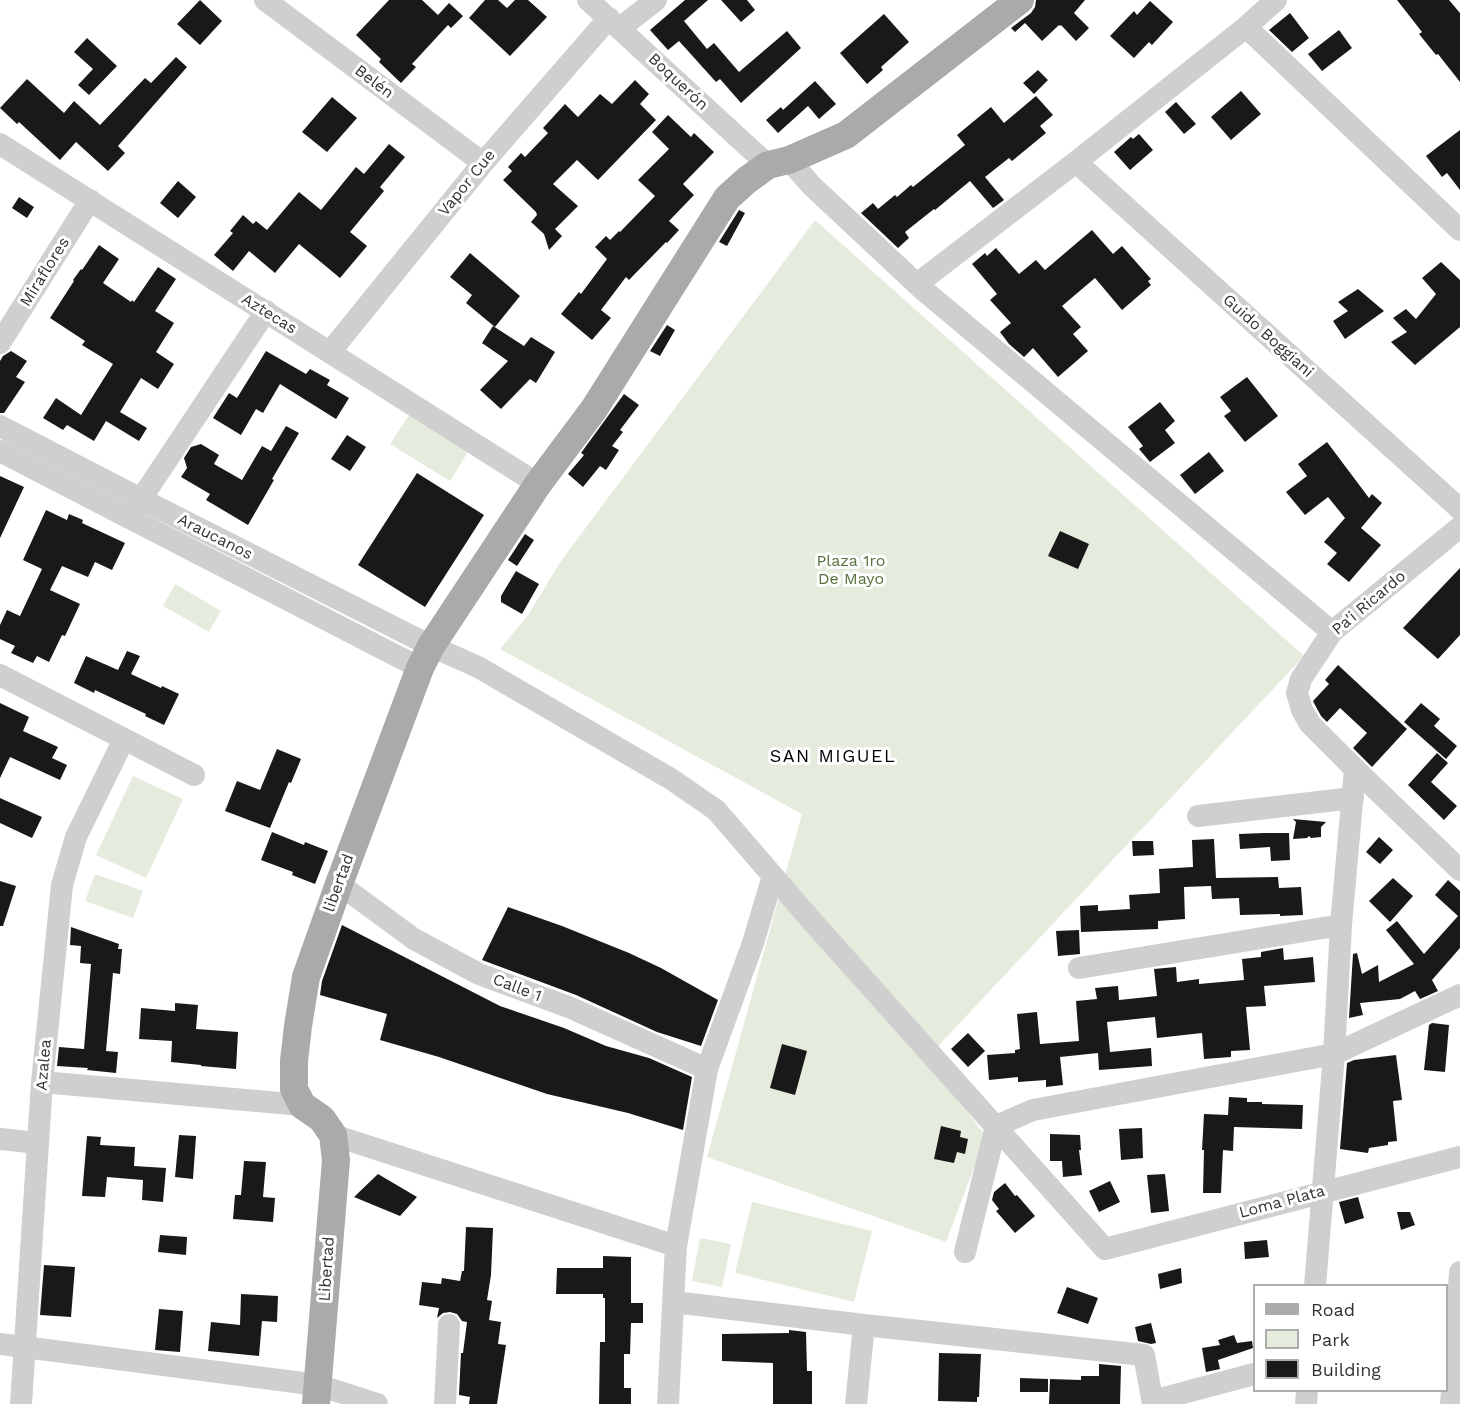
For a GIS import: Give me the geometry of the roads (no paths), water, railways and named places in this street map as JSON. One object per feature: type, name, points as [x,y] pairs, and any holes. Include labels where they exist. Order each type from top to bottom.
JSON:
[{"type":"main road","name":"libertad","points":[[302,1105],[294,1089],[294,1061],[306,977],[425,657],[538,484],[594,409],[727,198],[747,180],[778,162],[846,135],[1020,0]]},
{"type":"main road","points":[[302,1105],[322,1119],[333,1135]]},
{"type":"main road","name":"Libertad","points":[[317,1395],[336,1160],[333,1135]]},
{"type":"street","name":"Belén","points":[[265,0],[483,163]]},
{"type":"street","name":"Boquerón","points":[[588,0],[778,162],[812,186],[917,284],[1332,632]]},
{"type":"street","name":"Vapor Cue","points":[[330,352],[483,163],[614,23],[656,0]]},
{"type":"street","points":[[917,284],[1076,162],[1246,27],[1276,0]]},
{"type":"street","points":[[1246,27],[1460,230]]},
{"type":"street","name":"Aztecas","points":[[0,144],[538,484]]},
{"type":"street","name":"Guido Boggiani","points":[[1076,162],[1460,509]]},
{"type":"street","name":"Miraflores","points":[[0,343],[90,200]]},
{"type":"street","points":[[136,509],[266,311]]},
{"type":"street","name":"Araucanos","points":[[0,426],[136,509]]},
{"type":"street","name":"Araucanos","points":[[0,451],[136,509],[425,657],[478,667],[671,779],[716,810],[1105,1249]]},
{"type":"street","name":"Pa'i Ricardo","points":[[1355,769],[1310,723],[1302,710],[1297,693],[1301,679],[1332,632],[1460,527]]},
{"type":"street","points":[[0,675],[194,775]]},
{"type":"street","name":"Azalea","points":[[21,1404],[42,1082],[62,885],[76,837],[124,739]]},
{"type":"street","points":[[1315,1284],[1334,1054],[1341,925],[1355,769]]},
{"type":"street","points":[[1355,769],[1460,870]]},
{"type":"street","points":[[1198,816],[1353,798]]},
{"type":"street","points":[[668,1404],[675,1246],[707,1069],[753,944],[773,876]]},
{"type":"street","name":"Calle 1","points":[[339,884],[414,939],[479,974],[571,1008],[707,1069]]},
{"type":"street","points":[[1079,968],[1341,925]]},
{"type":"street","points":[[965,1252],[996,1126],[1033,1110],[1334,1054],[1460,995]]},
{"type":"street","points":[[42,1082],[302,1105]]},
{"type":"street","points":[[333,1135],[675,1246]]},
{"type":"street","points":[[0,1139],[38,1143]]},
{"type":"street","name":"Loma Plata","points":[[1105,1249],[1460,1157]]},
{"type":"street","points":[[1450,1404],[1454,1321],[1460,1272]]},
{"type":"street","points":[[674,1302],[1143,1355],[1153,1402],[1253,1374]]},
{"type":"street","points":[[445,1404],[449,1325]]},
{"type":"street","points":[[856,1404],[864,1325]]},
{"type":"street","points":[[0,1344],[377,1404]]},
{"type":"district","name":"SAN MIGUEL","points":[[833,757]]},
{"type":"park label","name":"Plaza 1ro De Mayo","points":[[851,570]]}]
